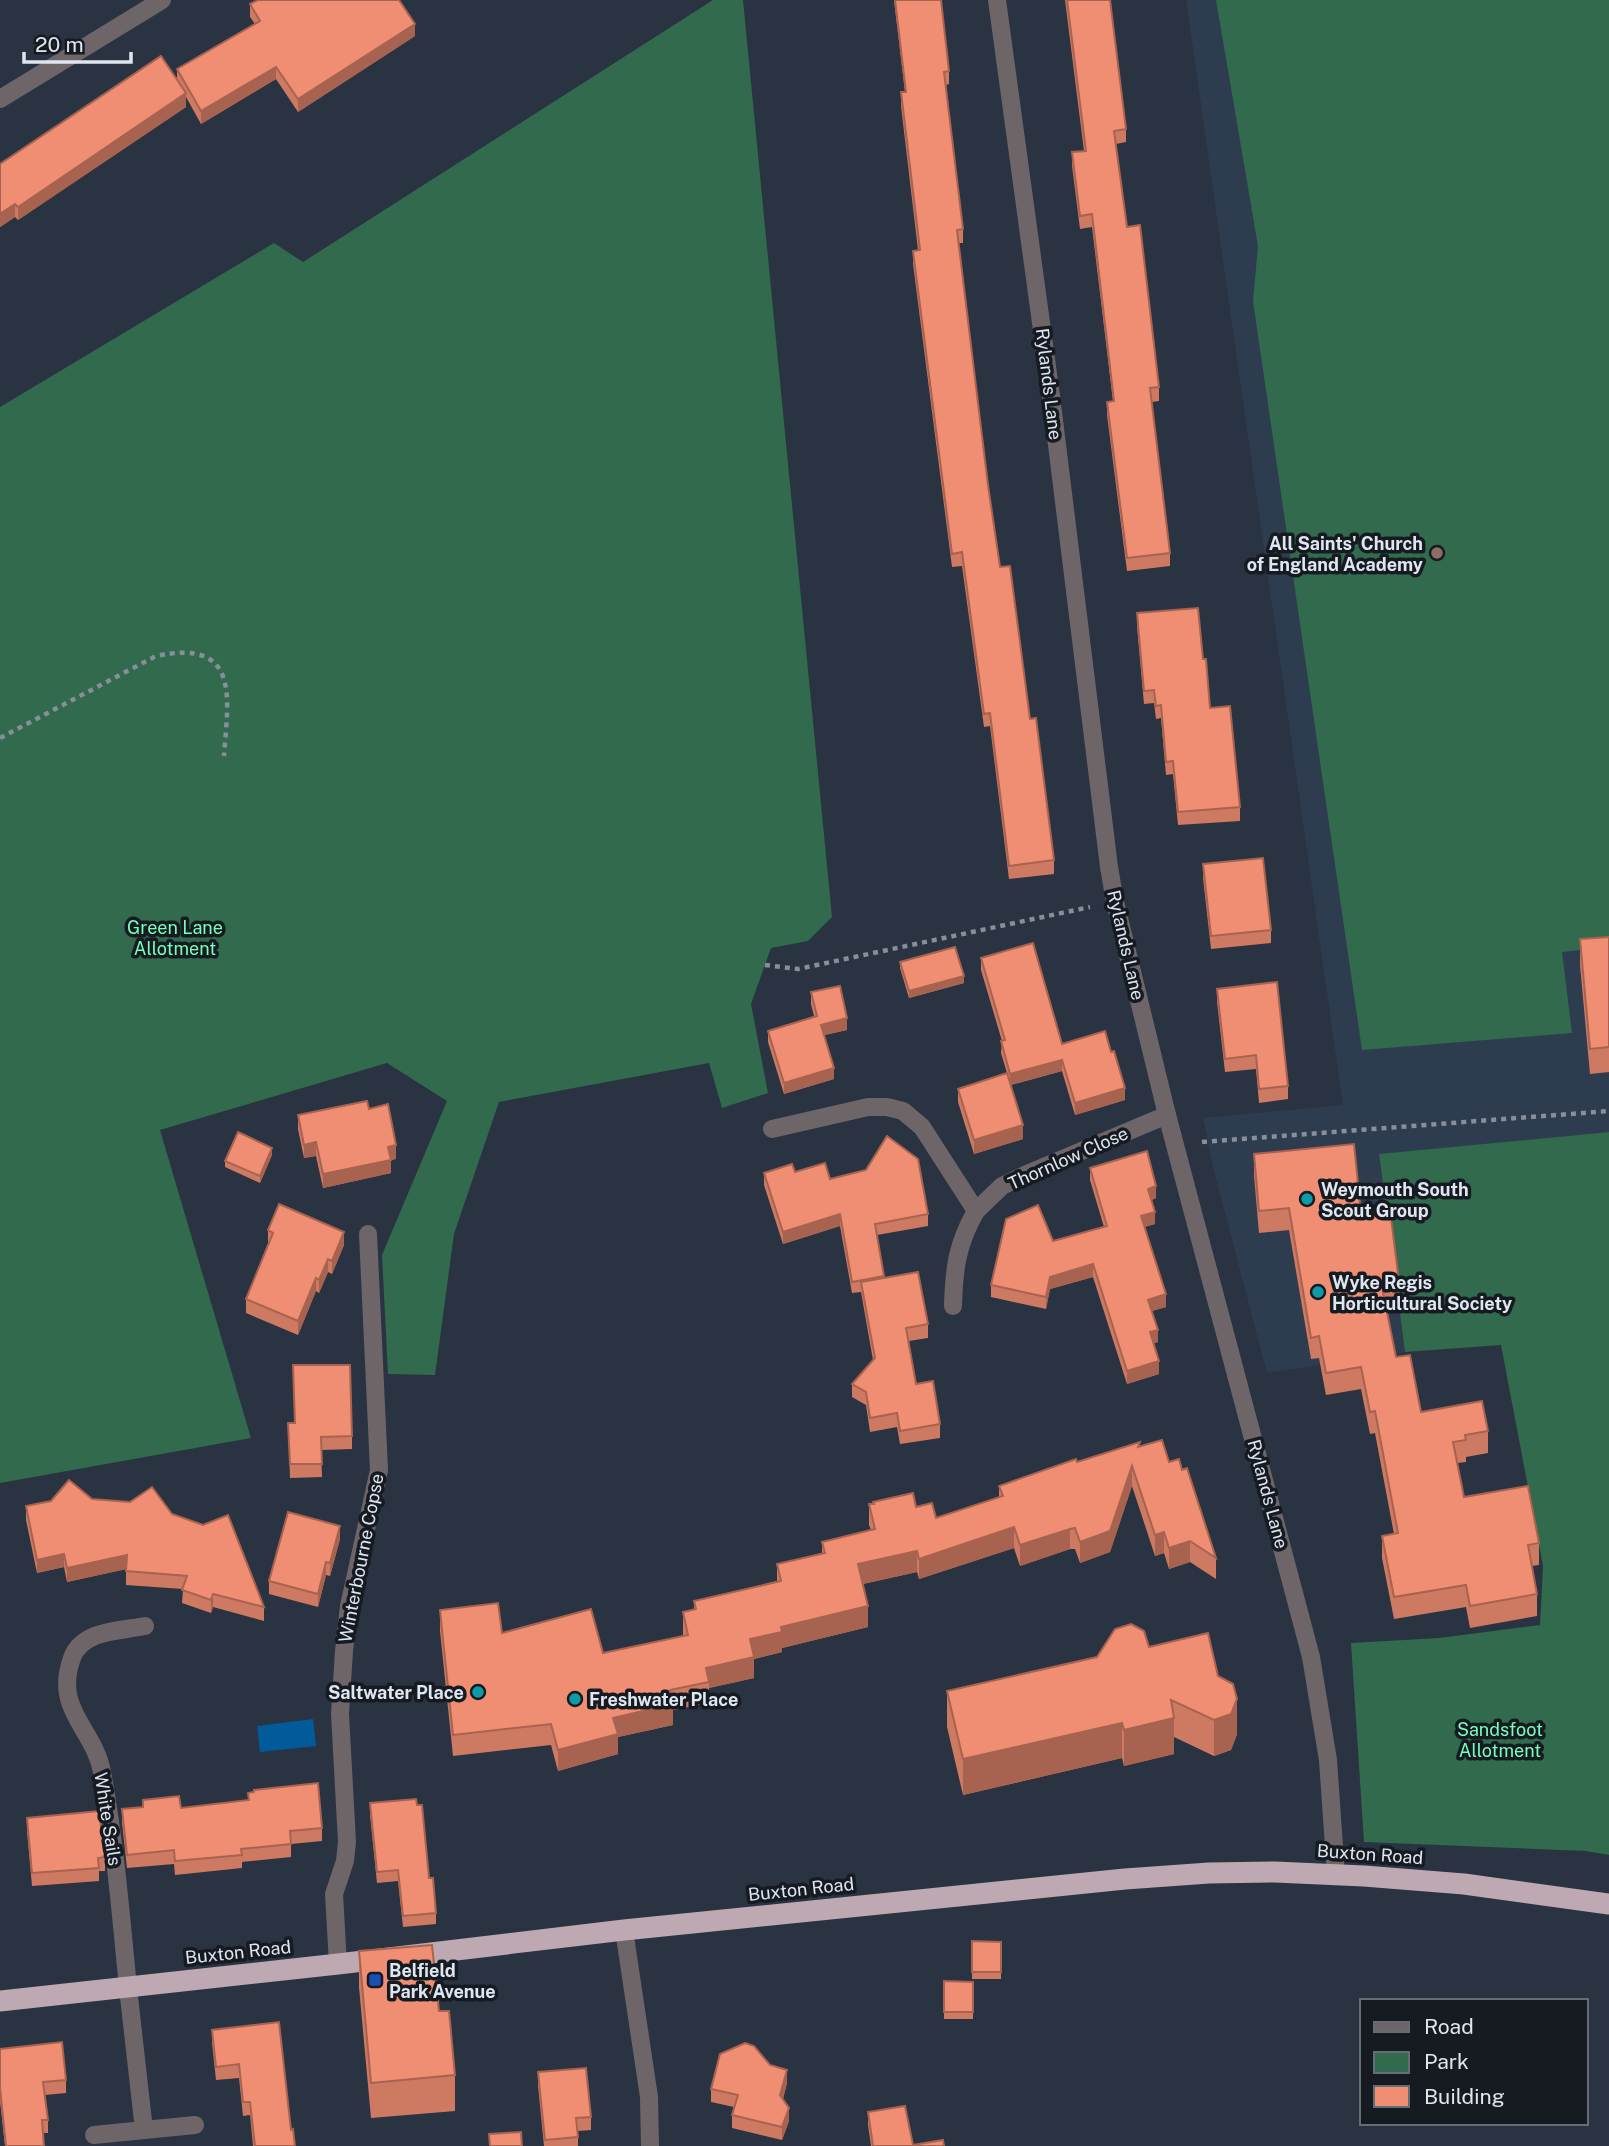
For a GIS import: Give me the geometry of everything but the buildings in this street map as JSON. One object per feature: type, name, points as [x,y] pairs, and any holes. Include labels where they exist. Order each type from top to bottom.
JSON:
[{"type":"highway","name":"Buxton Road","points":[[0,2001],[624,1930],[1125,1879],[1246,1871],[1464,1884],[1609,1903]]},
{"type":"street","points":[[0,99],[162,0]]},
{"type":"street","name":"Rylands Lane","points":[[997,0],[1115,902],[1167,1115],[1311,1657],[1328,1760],[1336,1875]]},
{"type":"street","points":[[772,1129],[868,1107],[887,1107],[903,1111],[922,1127],[976,1211]]},
{"type":"street","name":"Thornlow Close","points":[[953,1307],[954,1272],[966,1228],[976,1211],[1002,1186],[1167,1115]]},
{"type":"street","name":"Winterbourne Copse","points":[[338,1964],[334,1894],[345,1861],[347,1842],[340,1714],[344,1651],[349,1606],[379,1470],[368,1234]]},
{"type":"street","name":"White Sails","points":[[128,1987],[120,1895],[101,1768],[69,1703],[66,1690],[72,1659],[78,1645],[89,1637],[145,1626]]},
{"type":"street","points":[[624,1930],[649,2097],[650,2146]]},
{"type":"street","points":[[128,1987],[144,2130]]},
{"type":"street","points":[[94,2135],[195,2125]]},
{"type":"path","points":[[0,738],[156,656],[177,652],[198,654],[214,662],[223,674],[228,693],[224,756]]},
{"type":"path","points":[[765,965],[798,969],[1115,902]]},
{"type":"path","points":[[1175,1144],[1609,1111]]},
{"type":"shaded area","name":"All Saints' Church of England Academy","points":[[1186,0],[1609,0],[1609,1132],[1379,1155],[1405,1352],[1267,1373],[1214,1171],[1203,1118],[1343,1105]]},
{"type":"green space","name":"Green Lane Allotment","points":[[713,0],[743,0],[832,917],[808,941],[771,948],[751,1004],[768,1093],[722,1108],[709,1063],[499,1102],[454,1234],[435,1375],[388,1374],[382,1255],[447,1101],[387,1063],[160,1130],[251,1438],[0,1483],[0,407],[274,243],[303,262]]},
{"type":"green space","name":"All Saints' Church of England Academy","points":[[1216,0],[1609,0],[1609,947],[1562,952],[1572,1033],[1362,1050],[1253,301],[1258,246]]},
{"type":"green space","name":"Sandsfoot Allotment","points":[[1609,1132],[1609,1855],[1586,1851],[1364,1842],[1351,1643],[1439,1638],[1540,1625],[1543,1566],[1501,1345],[1405,1352],[1379,1154]]},
{"type":"water","points":[[313,1719],[316,1746],[260,1752],[257,1726]]},
{"type":"place","name":"All Saints' Church of England Academy","points":[[1437,553]]},
{"type":"place","name":"Weymouth South Scout Group","points":[[1307,1199]]},
{"type":"place","name":"Wyke Regis Horticultural Society","points":[[1318,1292]]},
{"type":"place","name":"Saltwater Place","points":[[478,1692]]},
{"type":"place","name":"Freshwater Place","points":[[575,1699]]},
{"type":"place","name":"Belfield Park Avenue","points":[[375,1980]]}]
